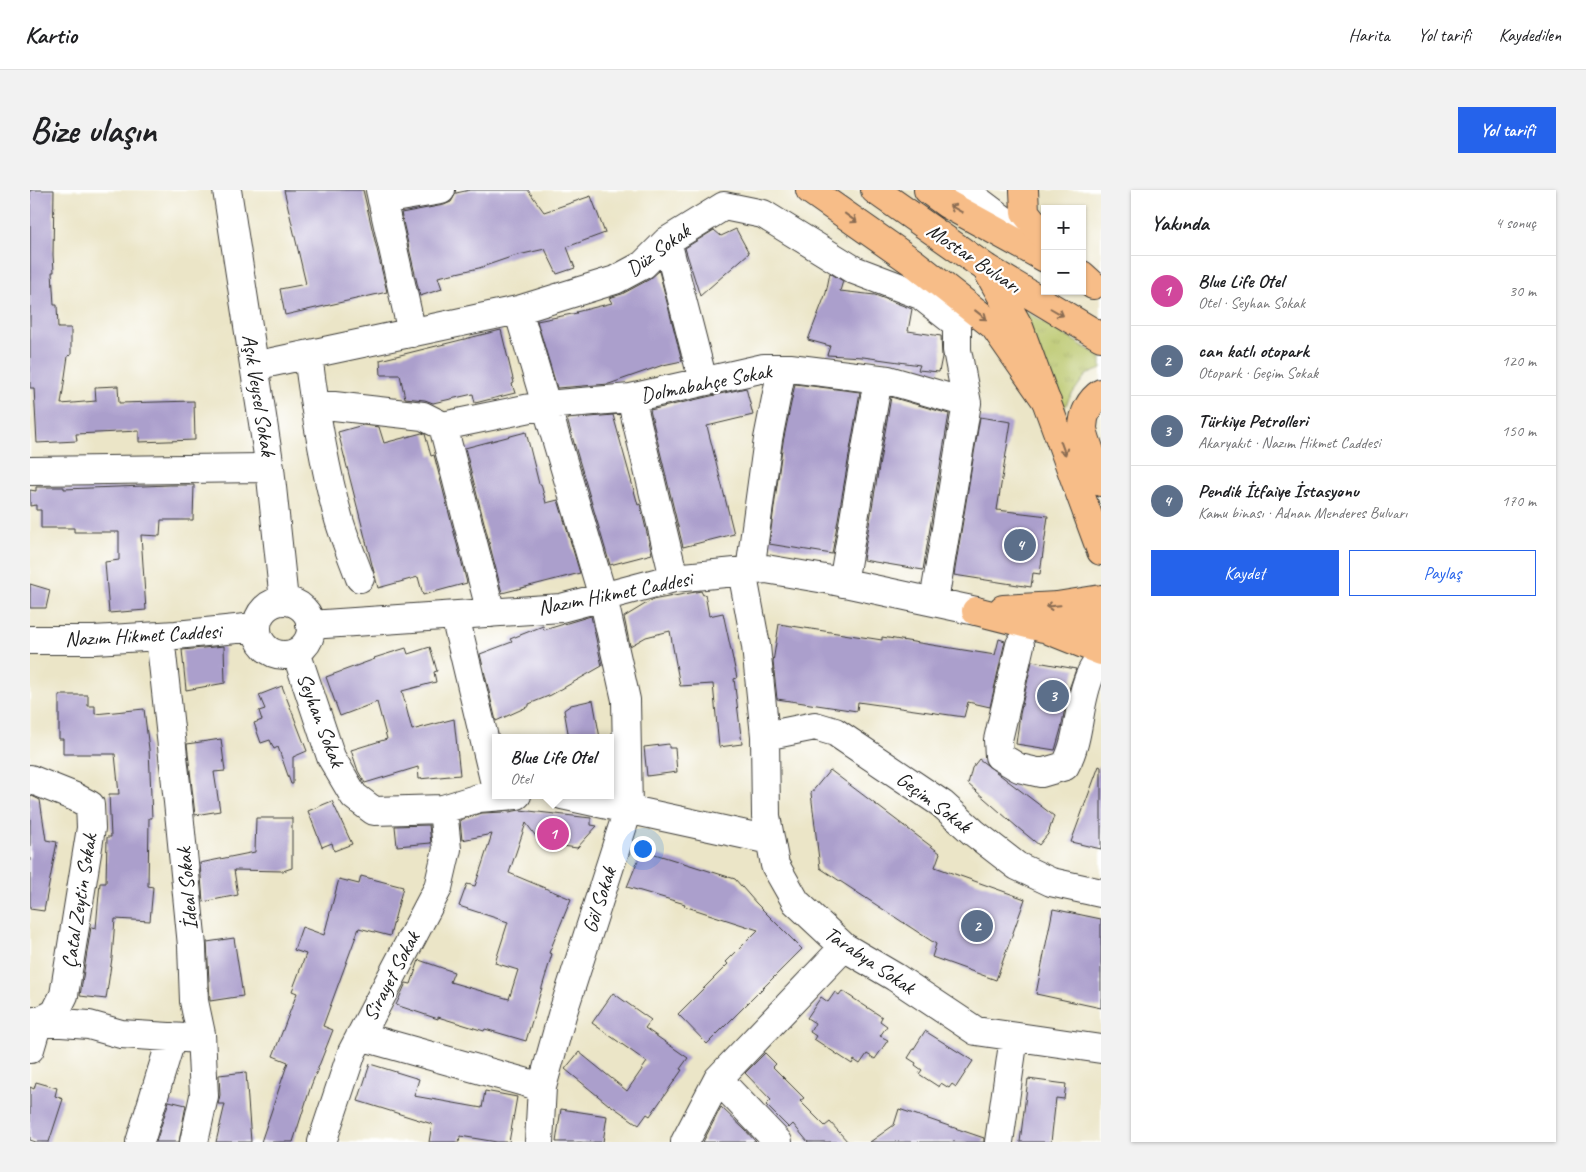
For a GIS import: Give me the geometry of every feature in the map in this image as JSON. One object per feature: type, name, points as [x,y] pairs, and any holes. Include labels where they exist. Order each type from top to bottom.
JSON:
[{"type":"main road","points":[[810,190],[914,263],[994,326],[1047,402]]},
{"type":"main road","name":"Mostar Bulvarı","points":[[875,190],[986,268],[1101,337]]},
{"type":"main road","name":"Mostar Bulvarı","points":[[928,190],[948,204],[1041,256]]},
{"type":"main road","points":[[1024,190],[1025,212],[1041,232]]},
{"type":"main road","points":[[986,268],[1019,327],[1101,551]]},
{"type":"main road","points":[[1101,393],[1087,410],[1083,429],[1101,482]]},
{"type":"main road","points":[[976,610],[1057,606],[1101,599]]},
{"type":"main road","points":[[976,610],[1043,628],[1101,651]]},
{"type":"main road","points":[[1043,628],[1101,626]]},
{"type":"street","name":"Aşık Veysel Sokak","points":[[227,190],[270,468],[284,601]]},
{"type":"street","points":[[412,333],[381,195],[442,190]]},
{"type":"street","points":[[964,190],[1041,247]]},
{"type":"street","name":"Düz Sokak","points":[[254,366],[518,310],[616,280],[643,265],[667,240],[724,206],[763,214],[854,270],[920,296],[957,324],[957,350],[968,403]]},
{"type":"street","points":[[667,240],[703,381]]},
{"type":"street","name":"Göl Sokak","points":[[518,310],[603,597],[626,700],[628,810],[562,1015],[542,1087],[538,1142]]},
{"type":"street","points":[[308,355],[327,469],[340,522],[360,578]]},
{"type":"street","name":"Dolmabahçe Sokak","points":[[443,426],[545,405],[630,398],[764,368],[816,370],[888,380],[968,403]]},
{"type":"street","name":"Tarabya Sokak","points":[[782,368],[746,571],[765,736],[766,816],[775,865],[796,902],[826,932],[844,946],[976,1032],[1101,1049]]},
{"type":"street","points":[[843,583],[878,379]]},
{"type":"street","points":[[630,398],[674,578]]},
{"type":"street","points":[[934,601],[968,403]]},
{"type":"street","points":[[315,406],[334,406],[423,416],[443,426],[491,613]]},
{"type":"street","points":[[30,471],[270,468]]},
{"type":"street","name":"Nazım Hikmet Caddesi","points":[[310,625],[561,608],[674,578],[766,569],[976,610]]},
{"type":"street","points":[[284,601],[292,602],[303,608],[308,616],[310,625],[307,641],[296,652],[281,655],[266,649],[261,642],[256,627],[262,612],[268,606],[275,602],[284,601]]},
{"type":"street","points":[[454,616],[492,757]]},
{"type":"street","name":"Nazım Hikmet Caddesi","points":[[30,640],[94,640],[256,627]]},
{"type":"street","name":"İdeal Sokak","points":[[160,636],[192,946],[194,1001],[201,1034],[204,1096],[194,1142]]},
{"type":"street","points":[[1020,646],[998,740],[999,756],[1020,768],[1041,773],[1065,766],[1071,756],[1085,691],[1091,673],[1101,657]]},
{"type":"street","name":"Seyhan Sokak","points":[[296,652],[331,757],[354,796],[374,812],[443,809],[492,796]]},
{"type":"street","name":"Geçim Sokak","points":[[765,736],[815,726],[836,732],[942,804],[973,832],[1017,866],[1051,882],[1101,893]]},
{"type":"street","name":"Çatal Zeytin Sokak","points":[[30,779],[90,805],[91,813],[91,828],[64,995],[55,1013],[34,1021]]},
{"type":"street","points":[[580,799],[770,840]]},
{"type":"street","name":"Sirayet Sokak","points":[[322,1142],[352,1052],[438,888],[447,849],[443,809]]},
{"type":"street","points":[[685,1142],[718,1079],[844,946]]},
{"type":"street","points":[[30,1049],[34,1021],[89,1026],[121,1034],[201,1039]]},
{"type":"street","points":[[360,1036],[542,1087]]},
{"type":"street","points":[[999,1142],[1014,1036]]},
{"type":"street","points":[[140,1142],[172,1037]]},
{"type":"street","points":[[718,1079],[778,1142]]},
{"type":"green space","points":[[1010,302],[1101,357],[1101,369],[1086,375],[1070,397],[1058,420]]},
{"type":"building","points":[[30,190],[54,190],[54,272],[52,272],[54,305],[57,305],[58,328],[71,328],[71,355],[68,356],[61,404],[96,401],[95,387],[118,386],[119,403],[194,401],[195,440],[139,442],[139,431],[76,434],[77,441],[37,443],[34,388],[30,388]]},
{"type":"building","points":[[284,190],[363,190],[387,292],[285,315],[280,289],[306,284]]},
{"type":"building","points":[[470,190],[528,190],[544,212],[591,196],[605,233],[567,247],[575,268],[557,274],[545,249],[514,256],[479,268],[438,277],[442,289],[420,296],[401,213],[444,205],[451,202],[456,193]]},
{"type":"building","points":[[736,229],[749,253],[700,296],[685,248],[714,230],[721,236]]},
{"type":"building","points":[[659,271],[682,361],[663,365],[609,384],[557,388],[537,321],[577,313],[612,303],[609,298],[622,294],[650,279]]},
{"type":"building","points":[[830,273],[843,281],[840,291],[875,295],[912,309],[908,331],[941,336],[942,357],[939,372],[918,370],[920,365],[863,357],[827,355],[830,346],[808,340],[826,293]]},
{"type":"building","points":[[501,330],[515,393],[475,403],[473,394],[433,403],[425,400],[405,398],[400,375],[381,375],[380,360]]},
{"type":"building","points":[[795,384],[860,392],[832,554],[769,544],[783,442]]},
{"type":"building","points":[[746,388],[753,415],[707,426],[734,534],[683,547],[650,410]]},
{"type":"building","points":[[891,397],[949,414],[923,570],[863,560]]},
{"type":"building","points":[[613,415],[638,505],[640,504],[652,554],[610,565],[567,419]]},
{"type":"building","points":[[980,417],[1011,422],[997,510],[1048,516],[1040,574],[1033,573],[1031,587],[954,575]]},
{"type":"building","points":[[363,425],[379,427],[384,443],[422,433],[425,434],[431,456],[434,455],[467,583],[423,595],[418,577],[378,588],[338,432]]},
{"type":"building","points":[[526,432],[539,484],[541,484],[546,503],[558,500],[580,573],[502,593],[465,448]]},
{"type":"building","points":[[194,485],[193,520],[161,520],[160,536],[141,535],[146,610],[109,613],[105,562],[119,560],[119,532],[74,532],[74,528],[41,528],[41,510],[36,510],[36,505],[30,506],[30,490],[36,491],[36,487],[64,487],[64,489]]},
{"type":"building","points":[[30,584],[50,590],[46,608],[30,608]]},
{"type":"building","points":[[701,591],[703,595],[705,594],[709,616],[723,613],[737,678],[734,679],[742,744],[719,747],[713,684],[680,686],[670,631],[646,637],[630,646],[624,617],[652,600]]},
{"type":"building","points":[[591,616],[602,666],[551,695],[496,721],[480,654],[512,642],[510,639],[543,626],[544,630]]},
{"type":"building","points":[[779,624],[882,640],[882,637],[995,655],[999,639],[1005,641],[990,707],[968,702],[964,717],[858,702],[857,711],[777,699],[773,662]]},
{"type":"building","points":[[224,646],[225,683],[186,690],[182,650]]},
{"type":"building","points":[[430,647],[437,671],[434,672],[436,682],[402,691],[412,730],[454,719],[460,775],[419,779],[418,767],[365,783],[358,771],[351,750],[387,739],[377,702],[340,716],[326,677],[374,658],[406,648],[408,654]]},
{"type":"building","points":[[1032,661],[1076,669],[1068,692],[1055,750],[1016,744],[1020,714]]},
{"type":"building","points":[[282,686],[307,751],[293,757],[293,784],[291,784],[278,747],[274,749],[270,740],[261,743],[254,723],[262,720],[259,711],[265,709],[259,695]]},
{"type":"building","points":[[59,695],[88,695],[88,706],[95,706],[95,714],[144,709],[149,749],[152,818],[149,818],[148,886],[153,887],[150,921],[115,919],[106,999],[80,996],[91,927],[96,928],[100,883],[106,883],[107,837],[111,837],[109,794],[119,794],[115,754],[63,754],[63,739],[59,739]]},
{"type":"building","points":[[593,700],[599,734],[568,734],[564,710],[571,705]]},
{"type":"building","points":[[221,739],[225,771],[214,772],[220,811],[195,815],[187,744]]},
{"type":"building","points":[[669,744],[669,748],[675,748],[677,772],[647,776],[644,747]]},
{"type":"building","points":[[979,759],[1054,816],[1048,834],[1039,845],[968,784],[972,768]]},
{"type":"building","points":[[1099,766],[1101,767],[1101,849],[1071,842]]},
{"type":"building","points":[[830,770],[940,853],[935,867],[1025,899],[996,980],[932,957],[936,944],[820,868],[811,793]]},
{"type":"building","points":[[32,796],[40,800],[46,840],[57,842],[44,911],[30,909],[30,797]]},
{"type":"building","points":[[332,801],[352,844],[334,851],[332,843],[322,847],[308,811]]},
{"type":"building","points":[[520,810],[591,818],[591,825],[597,826],[577,848],[541,843],[526,823],[509,873],[571,899],[549,953],[552,954],[526,1041],[438,1017],[438,1019],[396,1005],[406,983],[411,984],[419,960],[454,972],[450,982],[509,999],[518,970],[495,963],[508,922],[459,906],[467,884],[475,886],[492,834],[462,840],[460,820],[482,813],[504,813]]},
{"type":"building","points":[[256,818],[292,818],[292,868],[283,871],[234,870],[238,895],[203,902],[200,863],[255,852]]},
{"type":"building","points":[[429,825],[431,843],[397,846],[395,826]]},
{"type":"building","points":[[642,850],[735,879],[802,949],[707,1044],[678,1014],[728,964],[726,962],[758,930],[684,906],[685,904],[627,887]]},
{"type":"building","points":[[361,876],[403,887],[390,936],[359,928],[323,1026],[333,1030],[311,1086],[293,1142],[261,1142],[288,1062],[273,1056],[297,993],[292,991],[306,954],[294,950],[302,927],[324,935],[339,879],[359,884]]},
{"type":"building","points":[[1053,909],[1101,919],[1101,1008],[1036,994]]},
{"type":"building","points":[[234,938],[243,996],[210,1001],[207,942]]},
{"type":"building","points":[[842,991],[882,1017],[880,1021],[887,1026],[880,1036],[888,1040],[875,1059],[867,1054],[860,1064],[854,1060],[852,1064],[814,1039],[816,1036],[810,1032],[815,1023],[807,1018],[821,997],[828,1002],[835,992],[839,995]]},
{"type":"building","points":[[613,993],[651,1020],[645,1028],[688,1058],[680,1069],[682,1070],[650,1116],[647,1114],[639,1125],[609,1105],[565,1069],[579,1052],[627,1091],[647,1062],[592,1023]]},
{"type":"building","points":[[925,1031],[973,1061],[956,1087],[952,1084],[949,1088],[941,1083],[939,1087],[919,1074],[922,1070],[908,1058]]},
{"type":"building","points":[[765,1053],[776,1064],[773,1067],[804,1098],[800,1101],[825,1126],[830,1122],[848,1142],[808,1142],[793,1124],[789,1128],[766,1105],[771,1100],[745,1073]]},
{"type":"building","points":[[370,1064],[419,1079],[414,1096],[482,1108],[485,1091],[517,1097],[509,1142],[460,1136],[459,1142],[429,1142],[432,1124],[358,1101]]},
{"type":"building","points":[[246,1072],[251,1142],[216,1142],[225,1104],[218,1104],[220,1095],[219,1075]]},
{"type":"building","points":[[1028,1079],[1066,1084],[1064,1099],[1056,1098],[1051,1142],[1020,1142]]},
{"type":"building","points":[[36,1082],[57,1088],[55,1096],[63,1099],[49,1142],[30,1140],[30,1087],[34,1089]]},
{"type":"building","points":[[169,1101],[186,1105],[179,1142],[156,1142]]},
{"type":"building","points":[[721,1107],[745,1130],[756,1142],[703,1142]]},
{"type":"building","points":[[561,1109],[607,1116],[603,1142],[556,1142]]},
{"type":"building","points":[[899,1109],[984,1138],[984,1142],[870,1142],[894,1125]]},
{"type":"place","name":"Pendik İtfaiye İstasyonu","points":[[1020,545]]},
{"type":"place","name":"Türkiye Petrolleri","points":[[1053,696]]},
{"type":"place","name":"Blue Life Otel","points":[[553,834]]},
{"type":"place","name":"can katlı otopark","points":[[977,926]]}]
